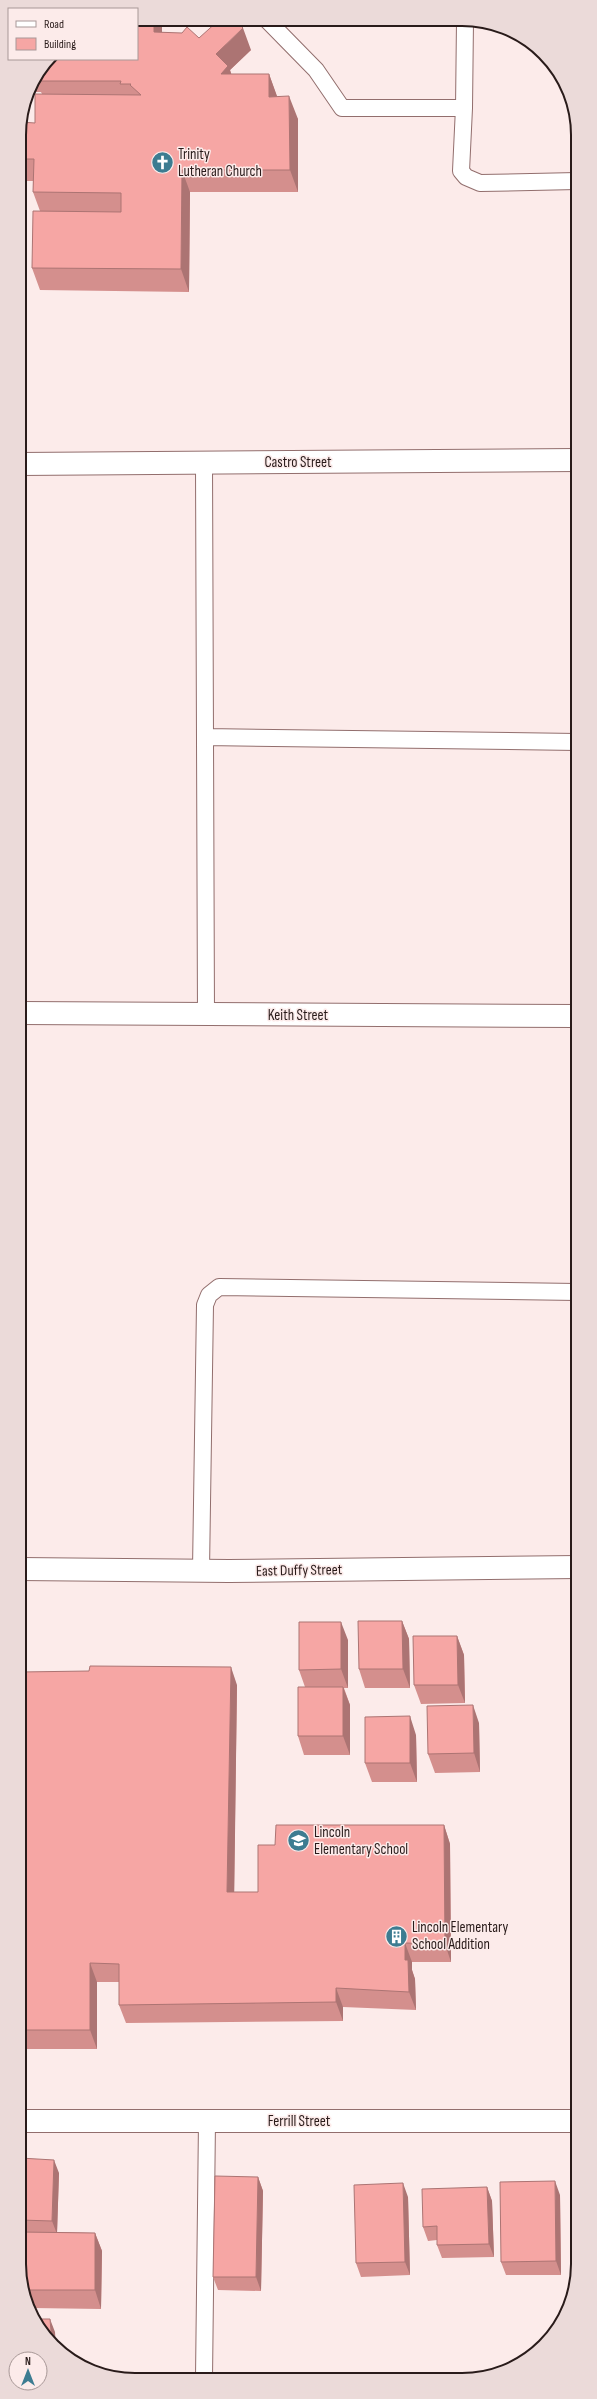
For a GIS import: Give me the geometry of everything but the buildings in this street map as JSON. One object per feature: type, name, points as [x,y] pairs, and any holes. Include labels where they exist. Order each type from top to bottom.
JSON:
[{"type":"street","name":"Castro Street","points":[[26,464],[571,460]]},
{"type":"street","name":"Keith Street","points":[[26,1013],[571,1016]]},
{"type":"street","name":"East Duffy Street","points":[[26,1569],[202,1570],[571,1567]]},
{"type":"street","name":"Ferrill Street","points":[[26,2121],[571,2121]]},
{"type":"lane","points":[[273,26],[316,70],[342,108],[464,108]]},
{"type":"lane","points":[[465,26],[462,171],[466,177],[480,183],[571,181]]},
{"type":"lane","points":[[204,463],[206,1014]]},
{"type":"lane","points":[[205,737],[571,742]]},
{"type":"lane","points":[[202,1570],[203,1336],[205,1305],[209,1295],[219,1287],[571,1292]]},
{"type":"lane","points":[[204,2373],[206,2121]]},
{"type":"place","name":"Trinity Lutheran Church","points":[[163,163]]},
{"type":"place","name":"Lincoln Elementary School","points":[[299,1841]]},
{"type":"place","name":"Lincoln Elementary School Addition","points":[[397,1936]]}]
